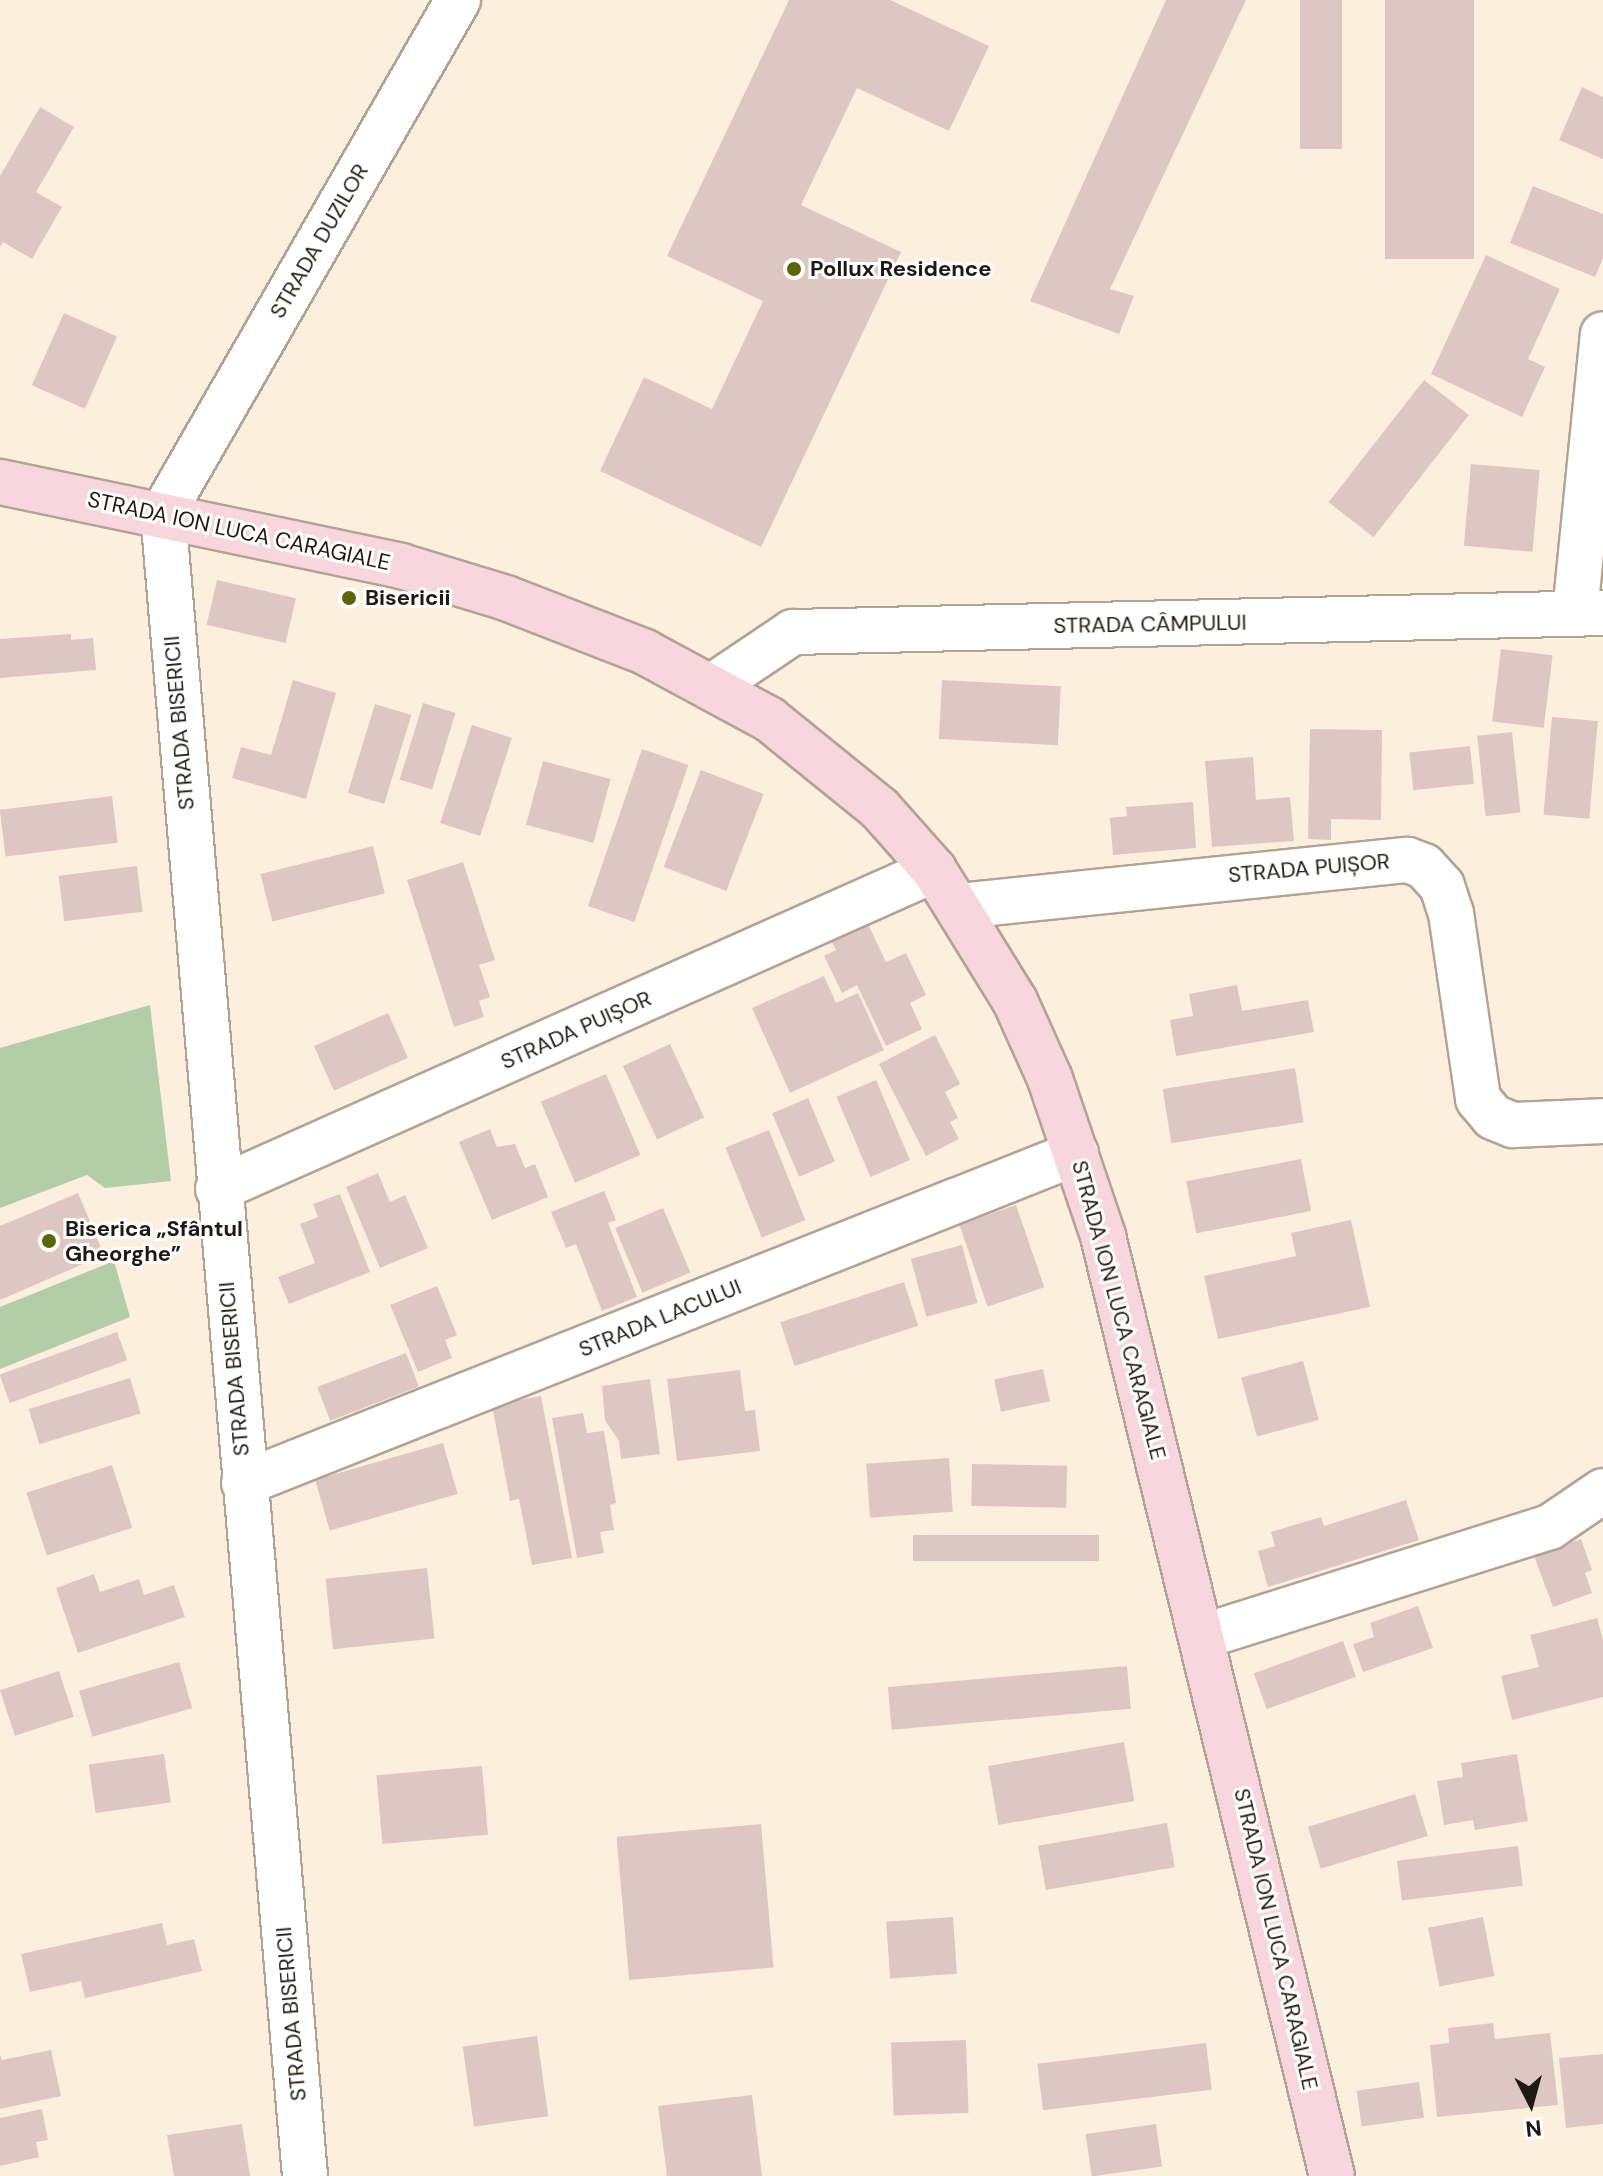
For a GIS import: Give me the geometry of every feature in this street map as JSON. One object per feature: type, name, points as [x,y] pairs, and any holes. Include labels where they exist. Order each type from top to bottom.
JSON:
[{"type":"main road","name":"STRADA ION LUCA CARAGIALE","points":[[0,482],[171,498],[472,587],[591,630],[714,685],[822,759],[880,809],[934,870],[960,906],[1015,1001],[1076,1153],[1127,1323],[1332,2176]]},
{"type":"street","name":"STRADA DUZILOR","points":[[171,498],[458,0]]},
{"type":"street","points":[[1589,613],[1603,334]]},
{"type":"street","name":"STRADA BISERICII","points":[[171,498],[218,1189],[305,2176]]},
{"type":"street","name":"STRADA CÂMPULUI","points":[[714,685],[793,632],[1589,613]]},
{"type":"street","name":"STRADA PUIȘOR","points":[[960,906],[1408,860],[1424,866],[1442,886],[1451,913],[1478,1099],[1493,1117],[1513,1125],[1603,1121]]},
{"type":"street","name":"STRADA PUIȘOR","points":[[218,1189],[934,870]]},
{"type":"street","name":"STRADA LACULUI","points":[[244,1483],[1076,1153]]},
{"type":"street","points":[[1204,1636],[1550,1527],[1603,1491]]},
{"type":"green space","points":[[150,1005],[171,1181],[105,1188],[87,1175],[0,1208],[0,1048]]},
{"type":"green space","points":[[114,1261],[130,1317],[0,1369],[0,1307]]},
{"type":"building","name":"Pollux Residence","points":[[789,0],[890,0],[989,46],[949,131],[857,88],[801,205],[901,252],[761,547],[600,471],[644,377],[712,409],[763,301],[667,256]]},
{"type":"building","points":[[1166,0],[1246,0],[1110,289],[1134,296],[1119,334],[1030,301]]},
{"type":"building","points":[[1300,0],[1342,0],[1342,149],[1300,149]]},
{"type":"building","points":[[1385,0],[1474,0],[1474,259],[1385,259]]},
{"type":"building","points":[[1582,87],[1603,97],[1603,159],[1559,140]]},
{"type":"building","points":[[40,107],[74,127],[36,192],[62,207],[32,259],[3,242],[0,247],[0,176]]},
{"type":"building","points":[[1533,186],[1603,214],[1603,258],[1595,277],[1510,243]]},
{"type":"building","points":[[1486,255],[1560,289],[1528,359],[1545,367],[1522,417],[1431,374]]},
{"type":"building","points":[[64,313],[117,337],[85,409],[32,385]]},
{"type":"building","points":[[1424,380],[1469,415],[1373,537],[1329,502]]},
{"type":"building","points":[[1471,464],[1540,470],[1533,552],[1464,546]]},
{"type":"building","points":[[217,580],[296,598],[286,643],[207,625]]},
{"type":"building","points":[[71,634],[71,640],[93,638],[96,670],[0,678],[0,639]]},
{"type":"building","points":[[1501,649],[1553,655],[1544,728],[1492,721]]},
{"type":"building","points":[[293,680],[336,693],[306,799],[232,778],[241,747],[271,755]]},
{"type":"building","points":[[942,680],[1061,686],[1058,745],[939,739]]},
{"type":"building","points":[[423,703],[456,713],[432,789],[400,780]]},
{"type":"building","points":[[375,704],[411,715],[384,804],[348,793]]},
{"type":"building","points":[[1552,717],[1598,721],[1589,819],[1543,815]]},
{"type":"building","points":[[472,725],[512,738],[480,836],[440,823]]},
{"type":"building","points":[[1310,729],[1382,730],[1381,820],[1331,819],[1331,840],[1308,839]]},
{"type":"building","points":[[1512,732],[1520,813],[1486,816],[1477,736]]},
{"type":"building","points":[[1470,746],[1474,784],[1413,790],[1409,752]]},
{"type":"building","points":[[642,749],[688,765],[634,922],[588,906]]},
{"type":"building","points":[[1253,757],[1256,800],[1290,797],[1294,841],[1212,847],[1205,761]]},
{"type":"building","points":[[543,761],[611,779],[594,843],[526,825]]},
{"type":"building","points":[[701,770],[764,794],[726,891],[664,867]]},
{"type":"building","points":[[112,796],[118,843],[6,856],[0,810]]},
{"type":"building","points":[[1193,802],[1196,848],[1113,855],[1110,818],[1127,816],[1126,807]]},
{"type":"building","points":[[373,846],[385,894],[272,922],[260,874]]},
{"type":"building","points":[[463,862],[495,960],[479,965],[490,997],[479,1001],[484,1017],[454,1027],[407,880]]},
{"type":"building","points":[[137,866],[143,912],[64,921],[59,876]]},
{"type":"building","points":[[866,920],[886,962],[906,953],[926,995],[910,1003],[922,1029],[886,1046],[857,985],[842,993],[824,956],[836,950],[830,938]]},
{"type":"building","points":[[824,976],[836,1003],[858,993],[884,1050],[790,1093],[752,1008]]},
{"type":"building","points":[[1237,985],[1242,1011],[1308,1000],[1314,1032],[1176,1056],[1170,1020],[1193,1016],[1189,994]]},
{"type":"building","points":[[388,1013],[408,1058],[334,1091],[314,1046]]},
{"type":"building","points":[[935,1035],[960,1084],[945,1092],[958,1118],[950,1122],[959,1139],[926,1156],[879,1064]]},
{"type":"building","points":[[670,1044],[704,1117],[657,1139],[623,1066]]},
{"type":"building","points":[[1295,1068],[1304,1122],[1171,1143],[1163,1089]]},
{"type":"building","points":[[606,1074],[640,1155],[575,1183],[541,1102]]},
{"type":"building","points":[[876,1080],[910,1160],[870,1177],[836,1097]]},
{"type":"building","points":[[808,1098],[835,1162],[799,1177],[772,1113]]},
{"type":"building","points":[[490,1129],[497,1147],[515,1144],[525,1168],[535,1164],[548,1197],[492,1220],[459,1142]]},
{"type":"building","points":[[769,1130],[805,1220],[762,1238],[725,1148]]},
{"type":"building","points":[[1301,1159],[1311,1211],[1196,1233],[1186,1181]]},
{"type":"building","points":[[378,1173],[390,1202],[405,1195],[428,1248],[380,1268],[346,1187]]},
{"type":"building","points":[[604,1191],[616,1220],[608,1223],[637,1297],[602,1311],[576,1244],[566,1248],[551,1212]]},
{"type":"building","name":"Biserica „Sfântul Gheorghe”","points":[[78,1193],[104,1255],[0,1300],[0,1226]]},
{"type":"building","points":[[340,1194],[370,1272],[289,1304],[278,1277],[315,1263],[300,1224],[318,1217],[313,1204]]},
{"type":"building","points":[[1016,1205],[1044,1287],[988,1307],[959,1225]]},
{"type":"building","points":[[663,1208],[690,1272],[642,1293],[615,1228]]},
{"type":"building","points":[[1351,1220],[1370,1307],[1218,1339],[1204,1276],[1296,1256],[1291,1233]]},
{"type":"building","points":[[962,1245],[978,1303],[926,1317],[911,1259]]},
{"type":"building","points":[[904,1282],[918,1326],[795,1366],[780,1322]]},
{"type":"building","points":[[437,1286],[457,1335],[445,1340],[452,1358],[418,1372],[390,1305]]},
{"type":"building","points":[[117,1332],[127,1360],[10,1403],[0,1375]]},
{"type":"building","points":[[406,1353],[419,1387],[330,1421],[317,1387]]},
{"type":"building","points":[[1303,1361],[1319,1420],[1257,1436],[1241,1378]]},
{"type":"building","points":[[1043,1369],[1050,1401],[1001,1412],[994,1379]]},
{"type":"building","points":[[740,1370],[745,1411],[755,1410],[760,1451],[677,1461],[667,1379]]},
{"type":"building","points":[[130,1378],[141,1413],[39,1444],[29,1409]]},
{"type":"building","points":[[650,1379],[660,1454],[621,1459],[619,1441],[605,1420],[602,1386]]},
{"type":"building","points":[[541,1396],[572,1558],[532,1565],[519,1499],[510,1501],[492,1405]]},
{"type":"building","points":[[583,1413],[587,1433],[604,1431],[616,1503],[610,1505],[614,1530],[600,1532],[604,1553],[577,1558],[552,1418]]},
{"type":"building","points":[[443,1443],[458,1494],[330,1531],[315,1480]]},
{"type":"building","points":[[949,1458],[953,1512],[870,1518],[866,1464]]},
{"type":"building","points":[[972,1464],[1067,1466],[1066,1508],[971,1506]]},
{"type":"building","points":[[112,1465],[132,1528],[47,1556],[26,1493]]},
{"type":"building","points":[[1406,1500],[1419,1540],[1268,1587],[1258,1551],[1275,1546],[1271,1532],[1321,1517],[1324,1526]]},
{"type":"building","points":[[913,1535],[1099,1535],[1099,1561],[913,1561]]},
{"type":"building","points":[[1581,1539],[1592,1570],[1585,1573],[1592,1593],[1553,1607],[1534,1556]]},
{"type":"building","points":[[427,1568],[434,1639],[333,1649],[326,1579]]},
{"type":"building","points":[[94,1574],[100,1592],[139,1579],[144,1595],[174,1585],[185,1617],[78,1653],[56,1588]]},
{"type":"building","points":[[1418,1606],[1433,1648],[1363,1672],[1353,1644],[1374,1637],[1370,1623]]},
{"type":"building","points":[[1597,1618],[1603,1640],[1603,1697],[1512,1720],[1501,1676],[1539,1667],[1530,1635]]},
{"type":"building","points":[[1343,1641],[1356,1677],[1267,1709],[1254,1673]]},
{"type":"building","points":[[179,1662],[192,1708],[92,1737],[79,1691]]},
{"type":"building","points":[[1127,1666],[1131,1709],[892,1730],[888,1687]]},
{"type":"building","points":[[59,1671],[74,1717],[15,1736],[0,1690]]},
{"type":"building","points":[[1124,1742],[1134,1801],[999,1825],[988,1766]]},
{"type":"building","points":[[164,1754],[171,1803],[96,1813],[89,1765]]},
{"type":"building","points":[[1517,1754],[1528,1821],[1475,1830],[1473,1820],[1444,1825],[1437,1781],[1463,1777],[1461,1763]]},
{"type":"building","points":[[482,1766],[488,1835],[382,1844],[376,1775]]},
{"type":"building","points":[[1415,1794],[1428,1836],[1321,1869],[1308,1827]]},
{"type":"building","points":[[1167,1823],[1175,1867],[1046,1890],[1038,1846]]},
{"type":"building","points":[[761,1824],[774,1967],[629,1980],[617,1837]]},
{"type":"building","points":[[1518,1846],[1523,1886],[1402,1901],[1397,1861]]},
{"type":"building","points":[[953,1917],[957,1974],[890,1979],[886,1922]]},
{"type":"building","points":[[1483,1917],[1494,1976],[1439,1987],[1428,1928]]},
{"type":"building","points":[[162,1923],[167,1945],[194,1939],[202,1971],[85,1998],[81,1981],[30,1992],[21,1954]]},
{"type":"building","points":[[1493,2023],[1495,2039],[1550,2033],[1558,2105],[1437,2117],[1430,2045],[1449,2043],[1448,2028]]},
{"type":"building","points":[[537,2036],[548,2116],[474,2127],[463,2046]]},
{"type":"building","points":[[966,2040],[969,2113],[894,2116],[891,2043]]},
{"type":"building","points":[[1206,2043],[1212,2090],[1043,2110],[1037,2064]]},
{"type":"building","points":[[51,2050],[61,2096],[0,2109],[0,2055],[2,2060]]},
{"type":"building","points":[[1603,2054],[1603,2124],[1566,2128],[1559,2058]]},
{"type":"building","points":[[1419,2082],[1424,2118],[1362,2126],[1357,2091]]},
{"type":"building","points":[[752,2095],[762,2176],[667,2176],[658,2106]]},
{"type":"building","points":[[42,2109],[48,2140],[36,2142],[39,2157],[0,2166],[0,2118]]},
{"type":"building","points":[[242,2124],[250,2176],[174,2176],[167,2135]]},
{"type":"building","points":[[1156,2124],[1162,2167],[1092,2176],[1086,2134]]},
{"type":"place","name":"Pollux Residence","points":[[794,269]]},
{"type":"place","name":"Bisericii","points":[[349,598]]},
{"type":"place","name":"Biserica „Sfântul Gheorghe”","points":[[49,1241]]}]
